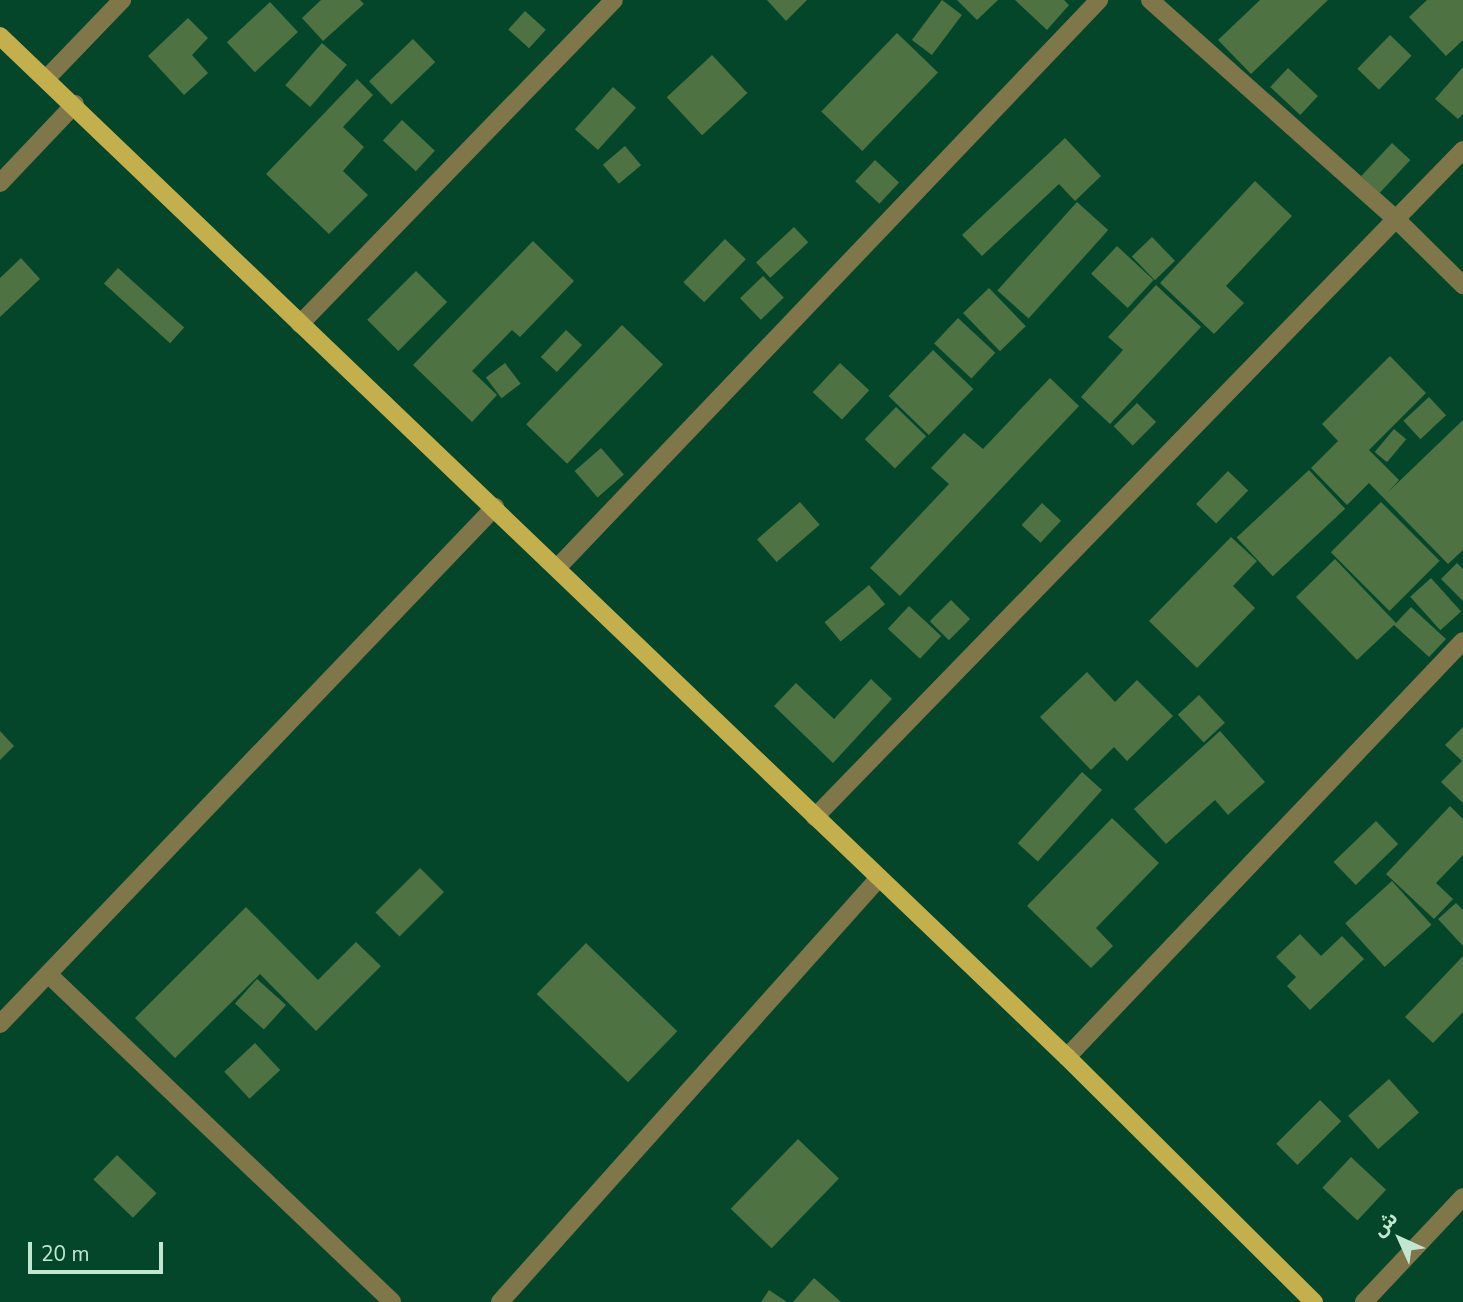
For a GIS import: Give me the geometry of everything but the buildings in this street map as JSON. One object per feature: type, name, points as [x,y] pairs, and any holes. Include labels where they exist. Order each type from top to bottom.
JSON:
[{"type":"main road","points":[[0,36],[75,104],[300,324],[558,567],[1067,1057],[1314,1302]]},
{"type":"street","points":[[46,79],[122,0]]},
{"type":"street","points":[[300,324],[614,0]]},
{"type":"street","points":[[558,567],[1099,0]]},
{"type":"street","points":[[1150,0],[1397,220],[1463,285]]},
{"type":"street","points":[[0,183],[75,104]]},
{"type":"street","points":[[815,817],[1463,150]]},
{"type":"street","points":[[0,1024],[495,507]]},
{"type":"street","points":[[1067,1057],[1463,641]]},
{"type":"street","points":[[500,1302],[879,878]]},
{"type":"street","points":[[48,974],[392,1302]]},
{"type":"street","points":[[1364,1302],[1463,1197]]}]
